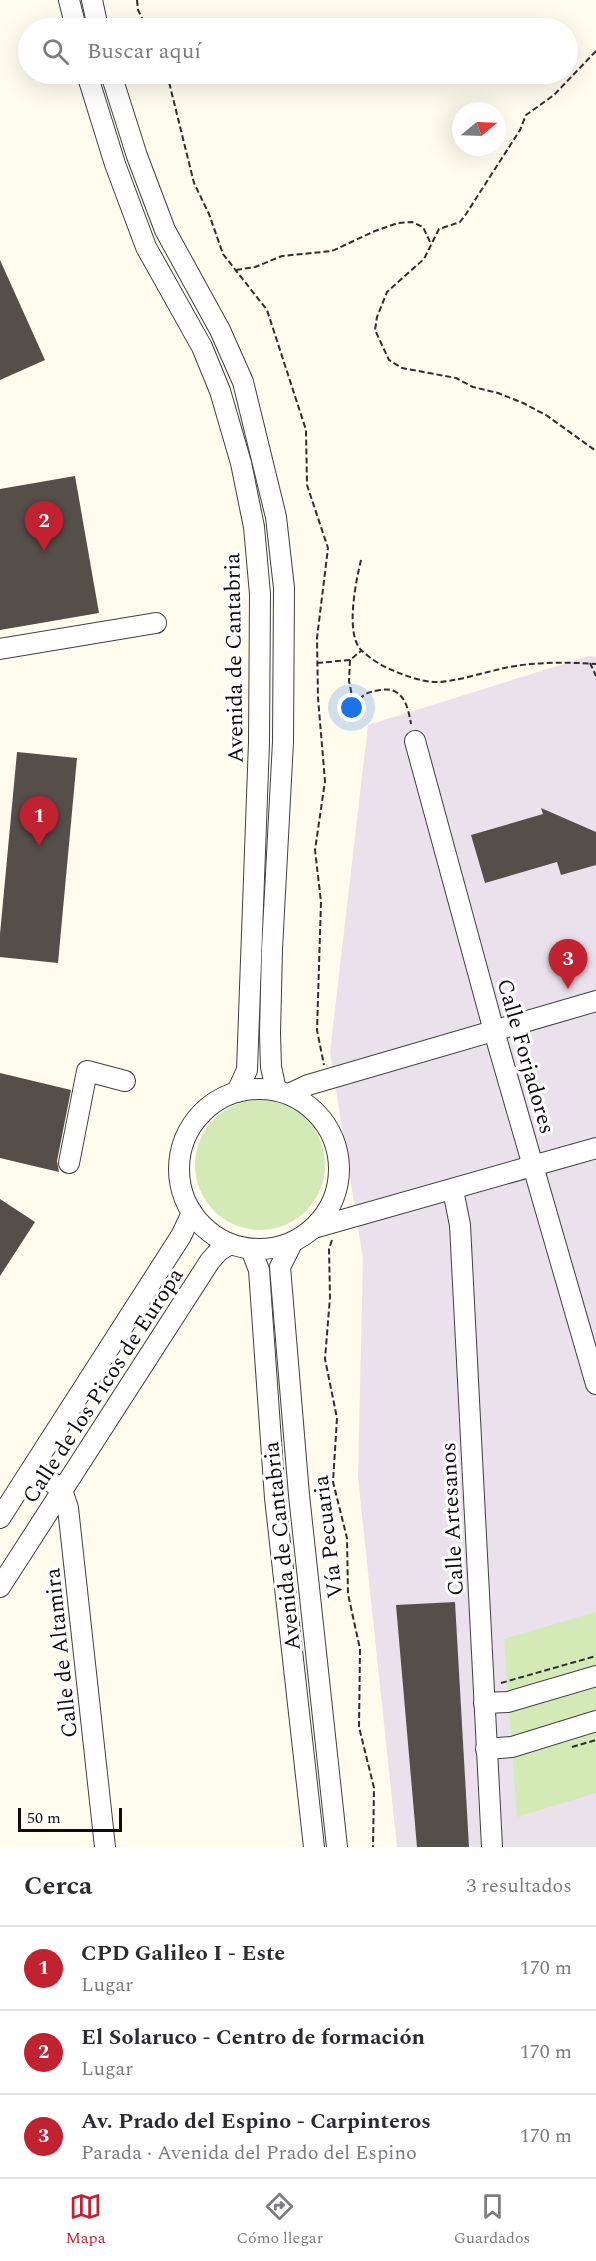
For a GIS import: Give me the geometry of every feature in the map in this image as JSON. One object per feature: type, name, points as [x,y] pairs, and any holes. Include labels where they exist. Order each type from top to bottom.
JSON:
[{"type":"street","points":[[69,0],[73,18]]},
{"type":"street","points":[[92,0],[96,18]]},
{"type":"street","name":"Avenida de Cantabria","points":[[90,84],[115,164],[146,247],[202,347],[220,391],[241,463],[254,527],[260,594],[260,742],[247,1070],[237,1092]]},
{"type":"street","points":[[114,84],[137,156],[165,230],[220,330],[243,382],[276,517],[284,588],[283,742],[270,1023],[271,1067],[282,1092]]},
{"type":"street","points":[[0,649],[156,623]]},
{"type":"street","name":"Calle Forjadores","points":[[415,741],[494,1031],[596,1384]]},
{"type":"street","points":[[282,1092],[596,1001]]},
{"type":"street","points":[[69,1163],[87,1071],[125,1081]]},
{"type":"street","points":[[260,1088],[282,1092],[312,1108],[331,1133],[339,1159],[338,1186],[330,1209],[314,1228],[292,1243],[251,1250],[230,1244],[208,1232],[192,1213],[182,1192],[179,1170],[182,1148],[193,1124],[209,1106],[237,1092],[260,1088]]},
{"type":"street","points":[[314,1228],[337,1224],[596,1148]]},
{"type":"street","name":"Calle Artesanos","points":[[453,1190],[460,1225],[492,1847]]},
{"type":"street","name":"Calle de los Picos de Europa","points":[[0,1518],[181,1236],[192,1213]]},
{"type":"street","name":"Avenida de Cantabria","points":[[292,1243],[280,1267],[299,1495],[337,1847]]},
{"type":"street","name":"Calle de los Picos de Europa","points":[[0,1587],[210,1261],[230,1244]]},
{"type":"street","name":"Avenida de Cantabria","points":[[251,1250],[259,1270],[275,1498],[314,1847]]},
{"type":"street","points":[[33,1468],[62,1490]]},
{"type":"street","name":"Calle de Altamira","points":[[62,1490],[68,1508],[105,1847]]},
{"type":"street","points":[[484,1703],[508,1702],[596,1676]]},
{"type":"street","points":[[486,1749],[512,1747],[596,1721]]},
{"type":"path","points":[[137,0],[142,18]]},
{"type":"path","points":[[578,70],[596,51]]},
{"type":"path","points":[[564,84],[554,95],[526,115],[520,130],[460,222],[439,229],[424,259],[387,292],[377,317],[375,330],[389,360],[402,368],[456,378],[473,387],[498,393],[523,403],[546,415],[596,451]]},
{"type":"path","points":[[236,270],[255,267],[282,256],[332,251],[375,231],[412,222],[423,227],[431,243]]},
{"type":"path","points":[[361,561],[355,583],[353,618],[356,640],[362,650],[386,667],[407,676],[437,682],[509,667],[555,661],[596,664]]},
{"type":"path","points":[[317,663],[350,660],[362,650]]},
{"type":"path","points":[[350,660],[349,681],[352,696],[359,700],[366,692],[386,689],[399,693],[407,704],[415,741]]},
{"type":"path","points":[[590,663],[596,676]]},
{"type":"path","name":"Vía Pecuaria","points":[[337,1224],[329,1249],[330,1297],[325,1359],[337,1418],[333,1482],[347,1538],[348,1594],[360,1649],[358,1727],[374,1788],[373,1847]]},
{"type":"shaded area","points":[[589,656],[596,657],[596,1847],[397,1847],[358,1477],[363,1259],[330,1052],[368,725]]},
{"type":"green space","points":[[260,1100],[285,1105],[306,1119],[320,1140],[325,1165],[320,1190],[306,1211],[285,1225],[260,1230],[235,1225],[214,1211],[200,1190],[195,1165],[200,1140],[214,1119],[235,1105]]},
{"type":"green space","points":[[596,1612],[596,1793],[517,1817],[504,1639]]},
{"type":"building","points":[[0,260],[45,360],[0,380]]},
{"type":"building","points":[[75,476],[99,613],[0,630],[0,489]]},
{"type":"building","points":[[17,752],[77,758],[58,963],[0,957],[0,934]]},
{"type":"building","points":[[541,808],[596,832],[596,865],[561,875],[557,862],[485,883],[471,835],[543,814]]},
{"type":"building","points":[[0,1073],[71,1090],[57,1161],[59,1172],[0,1158]]},
{"type":"building","points":[[0,1199],[35,1222],[0,1276]]},
{"type":"building","points":[[455,1602],[469,1847],[417,1847],[396,1605]]},
{"type":"place","name":"El Solaruco - Centro de formación","points":[[44,551]]},
{"type":"place","name":"CPD Galileo I - Este","points":[[39,846]]},
{"type":"place","name":"Av. Prado del Espino - Carpinteros","points":[[568,989]]}]
